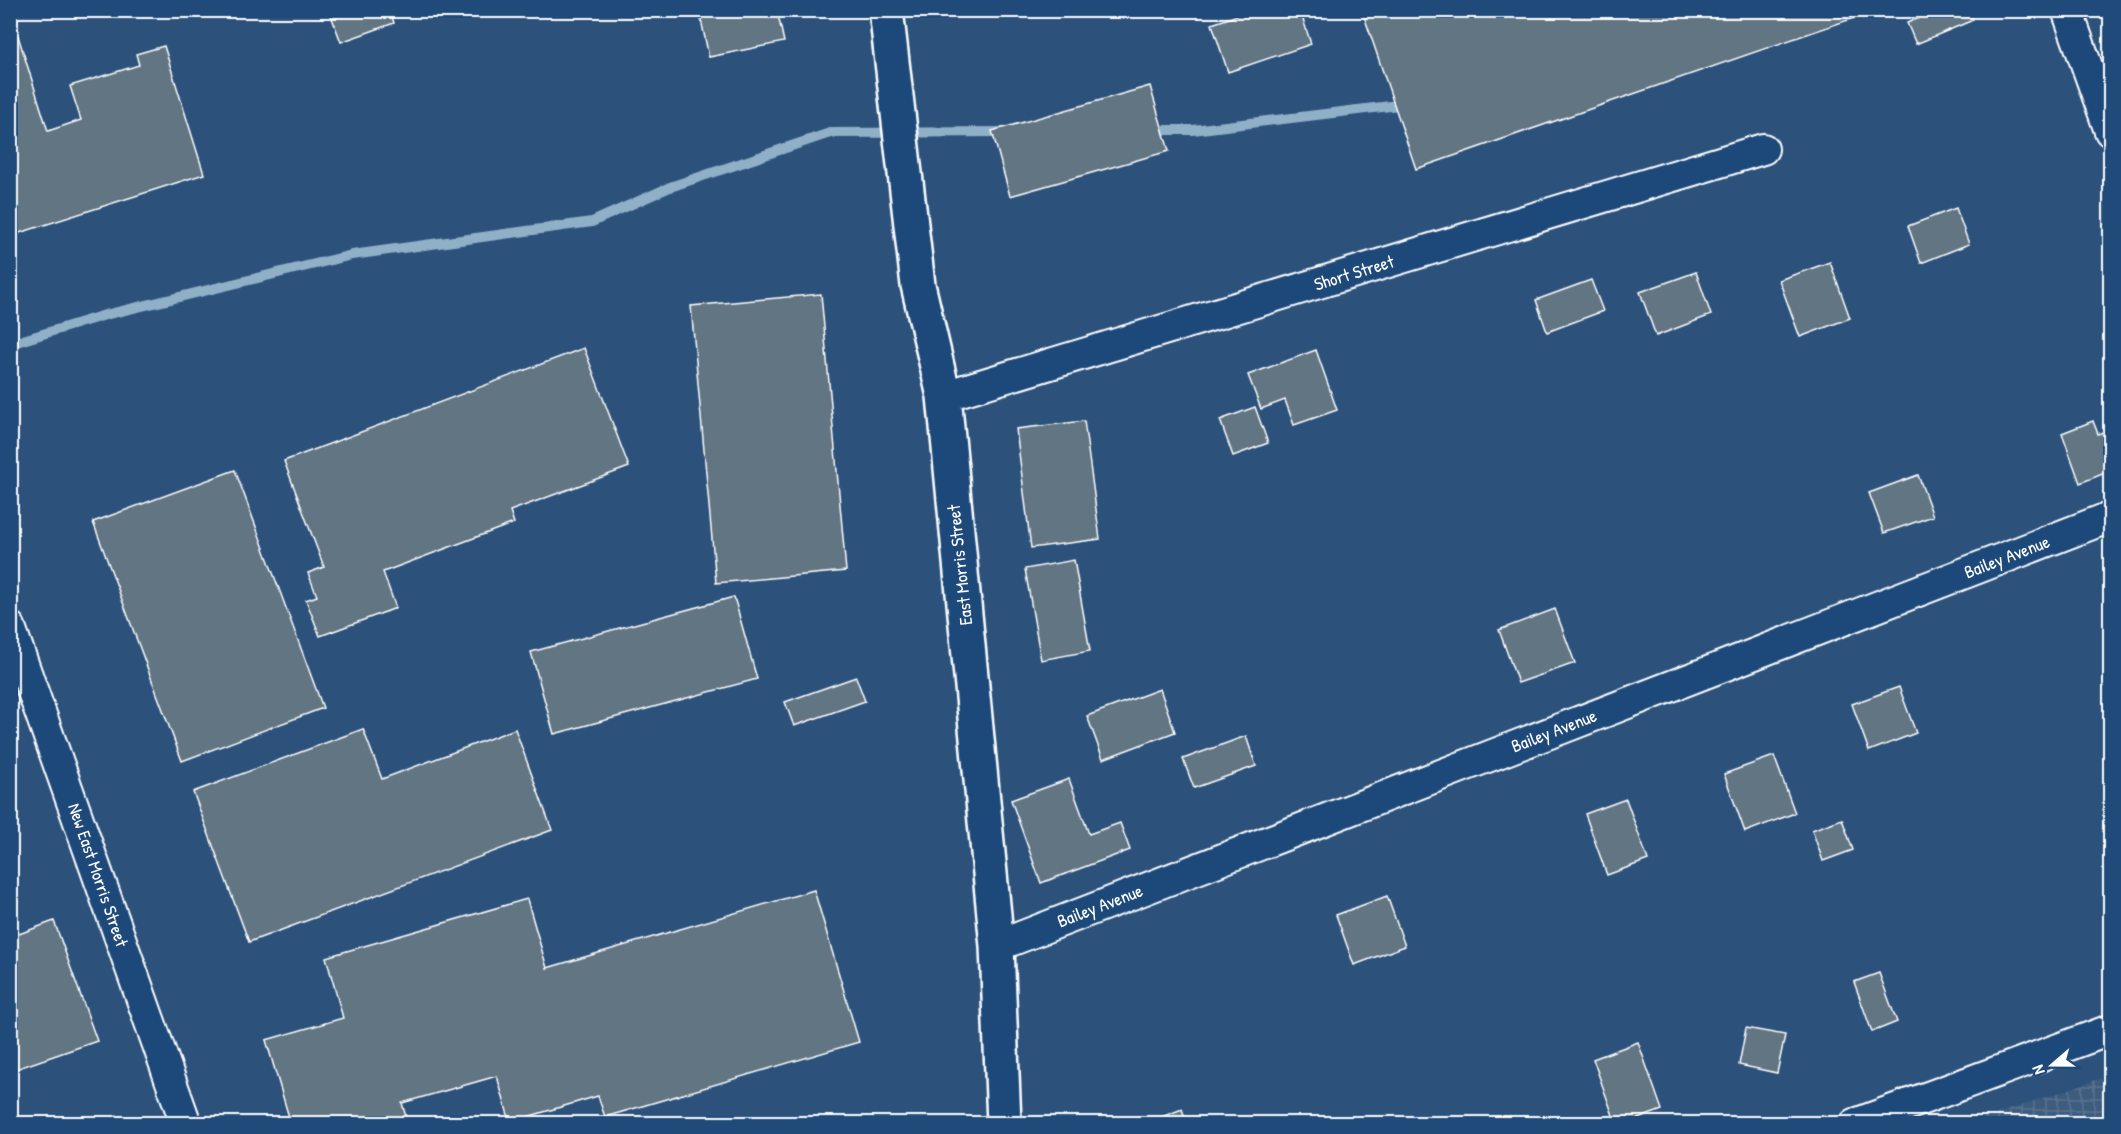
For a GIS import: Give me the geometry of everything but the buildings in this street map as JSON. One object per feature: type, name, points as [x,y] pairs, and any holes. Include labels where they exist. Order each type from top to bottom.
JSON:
[{"type":"main road","name":"East Morris Street","points":[[886,10],[918,285],[944,396],[998,946],[1004,1124]]},
{"type":"street","points":[[2067,10],[2110,131]]},
{"type":"street","name":"Short Street","points":[[944,396],[1763,149]]},
{"type":"street","name":"Bailey Avenue","points":[[998,946],[2110,517]]},
{"type":"street","name":"New East Morris Street","points":[[10,627],[186,1124]]},
{"type":"street","points":[[1855,1124],[2110,1030]]},
{"type":"shaded area","points":[[2110,1075],[2110,1123],[1971,1123]]},
{"type":"waterway","points":[[1151,130],[1193,130],[1407,104]]},
{"type":"waterway","points":[[10,344],[105,315],[352,255],[592,222],[670,187],[830,133],[1006,132]]}]
